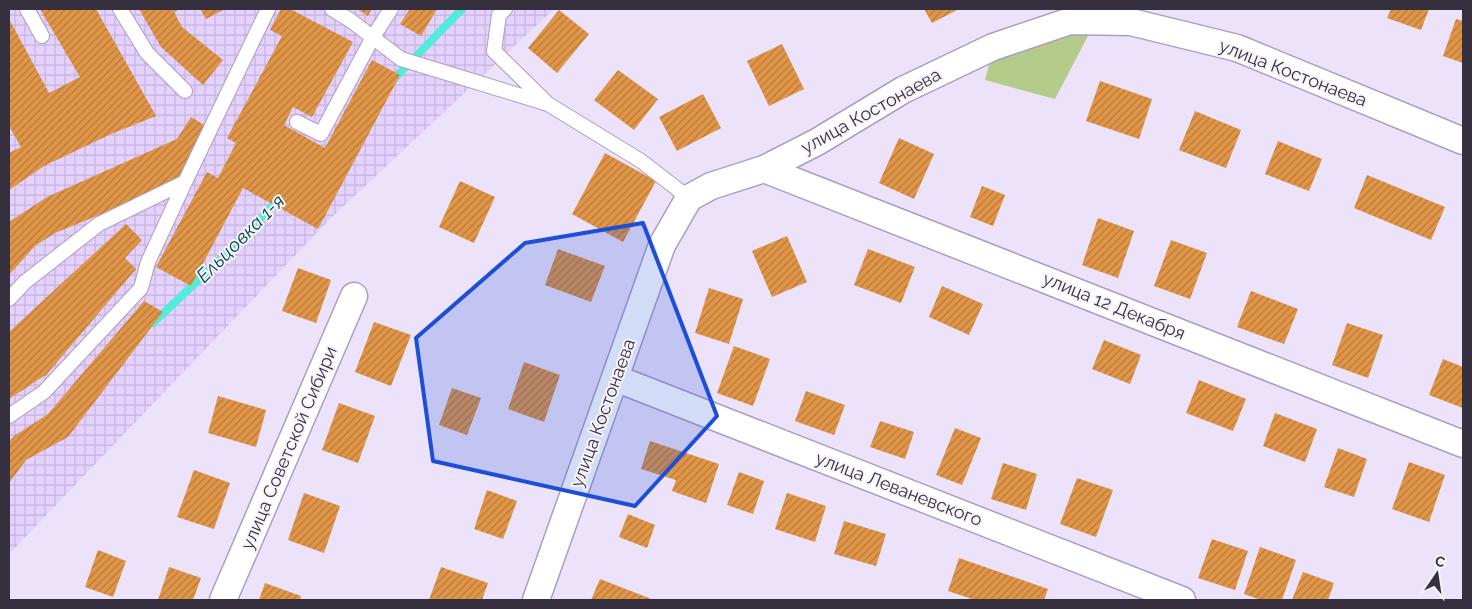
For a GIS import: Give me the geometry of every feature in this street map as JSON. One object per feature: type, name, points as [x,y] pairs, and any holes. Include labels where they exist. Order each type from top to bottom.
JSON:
[{"type":"street","name":"улица Костонаева","points":[[536,600],[662,245],[689,198],[711,186],[764,168],[817,142],[903,90],[993,47],[1070,22],[1133,15],[1237,48],[1463,141]]},
{"type":"street","name":"улица 12 Декабря","points":[[764,168],[1463,444]]},
{"type":"street","name":"улица Советской Сибири","points":[[223,600],[354,296]]},
{"type":"street","name":"улица Леваневского","points":[[616,378],[1182,600]]},
{"type":"lane","points":[[27,9],[42,36]]},
{"type":"lane","points":[[120,9],[147,53],[184,91]]},
{"type":"lane","points":[[9,416],[44,392],[142,288],[148,262],[268,9]]},
{"type":"lane","points":[[332,9],[350,20],[401,59],[548,104]]},
{"type":"lane","points":[[297,122],[321,134],[372,37],[391,9]]},
{"type":"lane","points":[[505,9],[499,16],[494,51],[548,104],[641,161],[689,198]]},
{"type":"lane","points":[[9,299],[25,282],[99,224],[185,182]]},
{"type":"highlighted area","points":[[643,223],[717,416],[635,506],[433,461],[416,338],[525,243]]},
{"type":"shaded area","points":[[9,9],[554,9],[334,215],[9,554]]},
{"type":"green space","points":[[1091,30],[1055,99],[985,80],[991,58],[1037,40]]},
{"type":"building","points":[[40,9],[96,9],[156,116],[111,134],[44,166],[9,190],[9,153],[21,147],[9,126],[9,19],[49,93],[80,77]]},
{"type":"building","points":[[139,9],[180,9],[174,12],[182,27],[223,60],[203,85],[161,47]]},
{"type":"building","points":[[200,9],[225,9],[206,19]]},
{"type":"building","points":[[281,9],[290,9],[353,42],[312,117],[293,107],[284,125],[325,148],[372,60],[400,75],[318,229],[243,188],[191,286],[156,267],[207,172],[218,178],[236,143],[227,138],[282,36],[270,30]]},
{"type":"building","points":[[357,9],[372,9],[368,16]]},
{"type":"building","points":[[410,9],[437,9],[421,36],[400,24]]},
{"type":"building","points":[[924,9],[959,9],[932,23]]},
{"type":"building","points":[[1391,9],[1429,9],[1421,30],[1387,18]]},
{"type":"building","points":[[559,10],[589,34],[557,73],[528,48]]},
{"type":"building","points":[[1456,19],[1463,21],[1463,63],[1443,56]]},
{"type":"building","points":[[782,44],[804,89],[769,106],[747,61]]},
{"type":"building","points":[[618,70],[658,99],[634,130],[594,100]]},
{"type":"building","points":[[1100,81],[1152,99],[1139,139],[1086,121]]},
{"type":"building","points":[[703,94],[721,128],[677,151],[659,117]]},
{"type":"building","points":[[1195,111],[1241,130],[1226,168],[1179,150]]},
{"type":"building","points":[[191,117],[206,126],[184,175],[99,215],[55,233],[35,246],[9,275],[9,222],[47,197],[177,139]]},
{"type":"building","points":[[899,138],[934,154],[914,199],[879,183]]},
{"type":"building","points":[[1278,141],[1322,159],[1309,191],[1265,174]]},
{"type":"building","points":[[605,153],[656,181],[623,242],[572,214]]},
{"type":"building","points":[[1367,175],[1445,207],[1431,240],[1354,208]]},
{"type":"building","points":[[460,181],[495,197],[474,243],[439,227]]},
{"type":"building","points":[[982,186],[1005,195],[993,226],[970,217]]},
{"type":"building","points":[[1098,218],[1134,231],[1118,278],[1082,265]]},
{"type":"building","points":[[126,224],[142,240],[125,258],[136,269],[47,374],[9,399],[9,332]]},
{"type":"building","points":[[787,236],[807,282],[772,297],[752,251]]},
{"type":"building","points":[[1171,240],[1207,253],[1190,299],[1154,286]]},
{"type":"building","points":[[558,249],[605,266],[591,302],[545,285]]},
{"type":"building","points":[[868,249],[915,267],[901,303],[854,285]]},
{"type":"building","points":[[298,268],[331,280],[316,323],[282,311]]},
{"type":"building","points":[[942,286],[983,304],[969,335],[929,317]]},
{"type":"building","points":[[709,288],[743,299],[729,344],[695,333]]},
{"type":"building","points":[[1251,291],[1298,309],[1284,344],[1237,327]]},
{"type":"building","points":[[144,301],[163,312],[68,437],[26,460],[9,483],[9,442],[14,436],[48,414]]},
{"type":"building","points":[[374,322],[411,335],[391,386],[355,372]]},
{"type":"building","points":[[1347,323],[1383,335],[1368,378],[1332,365]]},
{"type":"building","points":[[1104,340],[1141,355],[1130,384],[1092,369]]},
{"type":"building","points":[[734,346],[770,359],[753,406],[717,393]]},
{"type":"building","points":[[1443,359],[1463,367],[1463,408],[1429,395]]},
{"type":"building","points":[[524,362],[560,375],[544,422],[508,409]]},
{"type":"building","points":[[1199,380],[1246,399],[1233,431],[1186,413]]},
{"type":"building","points":[[452,388],[481,398],[467,435],[439,425]]},
{"type":"building","points":[[806,391],[845,405],[834,435],[795,421]]},
{"type":"building","points":[[218,396],[266,410],[256,447],[208,433]]},
{"type":"building","points":[[339,403],[375,416],[358,463],[322,450]]},
{"type":"building","points":[[1275,413],[1317,429],[1305,462],[1263,446]]},
{"type":"building","points":[[880,421],[914,432],[905,459],[870,447]]},
{"type":"building","points":[[955,428],[981,438],[962,485],[936,475]]},
{"type":"building","points":[[650,441],[719,464],[706,503],[672,491],[676,480],[641,469]]},
{"type":"building","points":[[1338,448],[1367,459],[1354,497],[1324,487]]},
{"type":"building","points":[[1409,462],[1445,475],[1429,522],[1392,509]]},
{"type":"building","points":[[1003,463],[1037,474],[1026,510],[991,499]]},
{"type":"building","points":[[194,470],[230,483],[214,529],[177,517]]},
{"type":"building","points":[[739,472],[764,481],[753,514],[727,505]]},
{"type":"building","points":[[1077,478],[1113,490],[1096,537],[1060,524]]},
{"type":"building","points":[[487,490],[517,501],[503,539],[474,529]]},
{"type":"building","points":[[304,493],[340,506],[324,553],[288,540]]},
{"type":"building","points":[[787,493],[826,506],[815,542],[775,529]]},
{"type":"building","points":[[628,514],[655,525],[647,548],[619,537]]},
{"type":"building","points":[[844,521],[886,534],[876,566],[834,554]]},
{"type":"building","points":[[1212,539],[1248,551],[1235,590],[1198,578]]},
{"type":"building","points":[[1260,547],[1296,560],[1282,600],[1261,600],[1244,594]]},
{"type":"building","points":[[98,550],[126,561],[113,597],[85,587]]},
{"type":"building","points":[[959,558],[1048,589],[1044,600],[975,600],[948,591]]},
{"type":"building","points":[[169,567],[201,578],[193,600],[158,600]]},
{"type":"building","points":[[441,567],[488,583],[482,600],[429,600]]},
{"type":"building","points":[[1303,572],[1334,583],[1328,600],[1292,600]]},
{"type":"building","points":[[600,579],[654,600],[591,600]]},
{"type":"building","points":[[265,583],[301,596],[300,600],[259,600]]},
{"type":"waterway","name":"Ельцовка 1-я","points":[[392,81],[462,9]]},
{"type":"waterway","name":"Ельцовка 1-я","points":[[153,323],[228,252],[280,198]]}]
